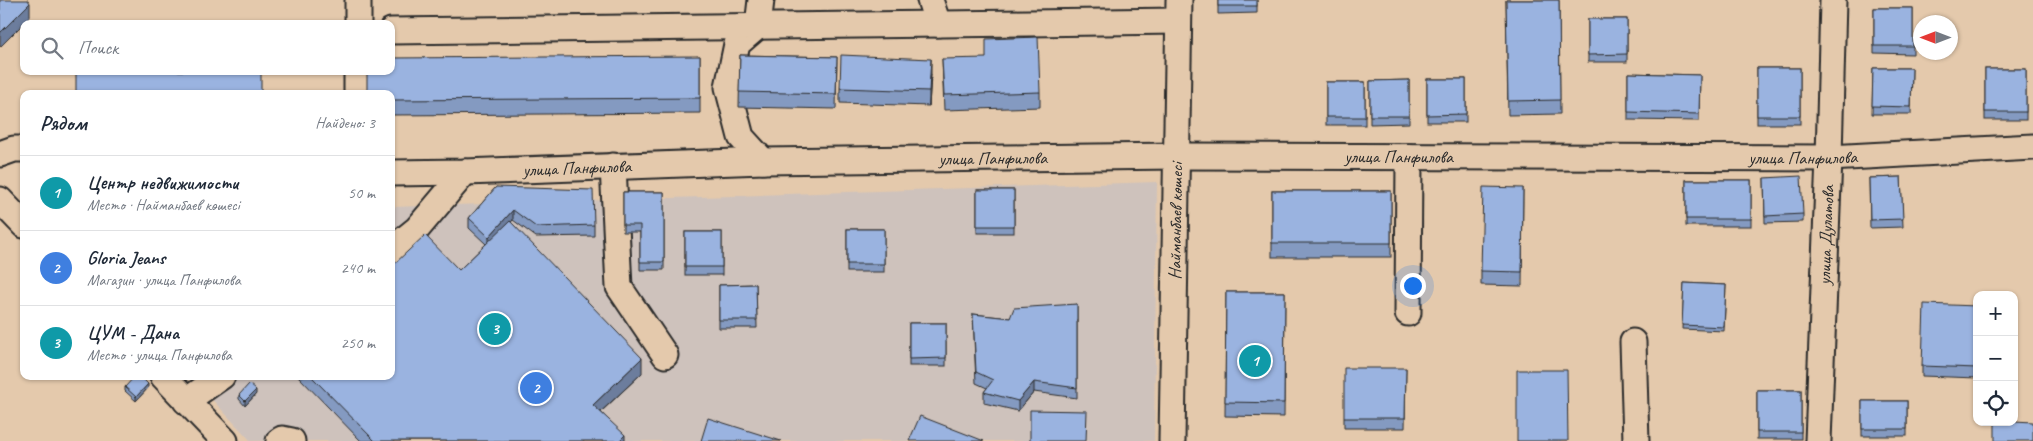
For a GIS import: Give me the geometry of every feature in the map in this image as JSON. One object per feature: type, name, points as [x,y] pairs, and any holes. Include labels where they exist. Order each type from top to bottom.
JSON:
[{"type":"street","points":[[358,0],[358,20]]},
{"type":"street","points":[[761,0],[758,26],[738,44],[728,87],[741,137],[763,160]]},
{"type":"street","points":[[930,0],[938,24]]},
{"type":"street","name":"улица Дулатова","points":[[1818,441],[1833,0]]},
{"type":"street","points":[[395,31],[938,24],[1178,11]]},
{"type":"street","name":"Найманбаев көшесі","points":[[1172,441],[1178,11]]},
{"type":"street","points":[[357,90],[358,75]]},
{"type":"street","name":"улица Панфилова","points":[[395,173],[465,172],[763,160],[1177,156],[1829,158],[2033,147]]},
{"type":"street","points":[[0,154],[20,149]]},
{"type":"street","points":[[1408,313],[1409,157]]},
{"type":"street","points":[[613,166],[619,287],[665,355]]},
{"type":"street","points":[[395,247],[417,229],[465,172]]},
{"type":"street","points":[[0,200],[20,199]]},
{"type":"street","points":[[0,200],[20,221]]},
{"type":"street","points":[[1633,342],[1636,441]]},
{"type":"street","points":[[167,380],[225,441]]},
{"type":"street","points":[[186,401],[216,380]]},
{"type":"street","points":[[279,441],[282,439],[292,441]]},
{"type":"shaded area","points":[[1157,182],[1154,441],[251,441],[194,380],[395,380],[395,207]]},
{"type":"building","points":[[0,0],[28,0],[30,3],[0,33]]},
{"type":"building","points":[[1218,0],[1257,0],[1257,6],[1218,6]]},
{"type":"building","points":[[1506,0],[1559,0],[1560,100],[1508,101]]},
{"type":"building","points":[[1874,8],[1913,8],[1913,46],[1874,46]]},
{"type":"building","points":[[1588,19],[1627,19],[1627,54],[1588,55]]},
{"type":"building","points":[[1038,37],[1040,92],[944,95],[942,59],[986,58],[986,39]]},
{"type":"building","points":[[740,55],[837,57],[836,94],[739,92]]},
{"type":"building","points":[[841,55],[931,59],[929,91],[840,88]]},
{"type":"building","points":[[700,56],[700,98],[395,100],[395,90],[367,90],[367,75],[395,75],[395,58]]},
{"type":"building","points":[[1757,68],[1800,68],[1800,116],[1757,116]]},
{"type":"building","points":[[1873,68],[1912,68],[1911,107],[1872,106]]},
{"type":"building","points":[[1985,69],[2026,69],[2026,112],[1985,112]]},
{"type":"building","points":[[1628,73],[1700,75],[1699,114],[1628,112]]},
{"type":"building","points":[[76,75],[261,75],[261,90],[76,90]]},
{"type":"building","points":[[1427,79],[1466,79],[1466,114],[1427,115]]},
{"type":"building","points":[[1409,80],[1409,116],[1370,116],[1370,81]]},
{"type":"building","points":[[1326,82],[1365,82],[1365,117],[1326,117]]},
{"type":"building","points":[[1801,176],[1803,214],[1765,216],[1764,178]]},
{"type":"building","points":[[1901,177],[1903,219],[1870,220],[1869,178]]},
{"type":"building","points":[[1686,180],[1751,180],[1751,219],[1686,219]]},
{"type":"building","points":[[496,187],[593,190],[594,225],[536,227],[513,210],[489,237],[469,218]]},
{"type":"building","points":[[1483,187],[1523,188],[1522,272],[1481,271]]},
{"type":"building","points":[[977,190],[1014,190],[1014,226],[977,226]]},
{"type":"building","points":[[1272,191],[1391,191],[1391,243],[1272,243]]},
{"type":"building","points":[[623,192],[664,192],[664,262],[640,262],[640,225],[623,225]]},
{"type":"building","points":[[510,221],[642,358],[593,405],[625,435],[619,441],[375,441],[315,380],[395,380],[395,263],[425,235],[459,270]]},
{"type":"building","points":[[847,229],[884,229],[884,264],[847,264]]},
{"type":"building","points":[[685,232],[722,232],[722,267],[685,267]]},
{"type":"building","points":[[1684,283],[1726,285],[1724,327],[1682,325]]},
{"type":"building","points":[[756,284],[757,320],[719,320],[719,285]]},
{"type":"building","points":[[1226,292],[1285,292],[1284,403],[1225,402]]},
{"type":"building","points":[[1077,304],[1077,388],[1034,382],[1018,401],[984,392],[993,380],[976,372],[973,314],[1010,318],[1014,308]]},
{"type":"building","points":[[1924,304],[1973,306],[1973,368],[1922,366]]},
{"type":"building","points":[[909,323],[946,323],[946,358],[909,359]]},
{"type":"building","points":[[1344,368],[1406,368],[1405,418],[1344,418]]},
{"type":"building","points":[[1517,370],[1567,370],[1568,441],[1517,441]]},
{"type":"building","points":[[131,380],[144,380],[148,384],[136,397],[125,387]]},
{"type":"building","points":[[249,384],[256,390],[245,401],[239,395]]},
{"type":"building","points":[[1757,390],[1801,390],[1801,432],[1757,432]]},
{"type":"building","points":[[1862,401],[1907,401],[1907,429],[1862,429]]},
{"type":"building","points":[[1030,410],[1087,411],[1086,441],[1030,441]]},
{"type":"building","points":[[920,416],[984,441],[909,441]]},
{"type":"building","points":[[708,418],[781,441],[701,441]]},
{"type":"building","points":[[2018,421],[2033,422],[2033,441],[1995,441],[1995,426],[2018,426]]},
{"type":"place","name":"ЦУМ - Дана","points":[[495,329]]},
{"type":"place","name":"Центр недвижимости","points":[[1255,361]]},
{"type":"place","name":"Gloria Jeans","points":[[536,388]]}]
